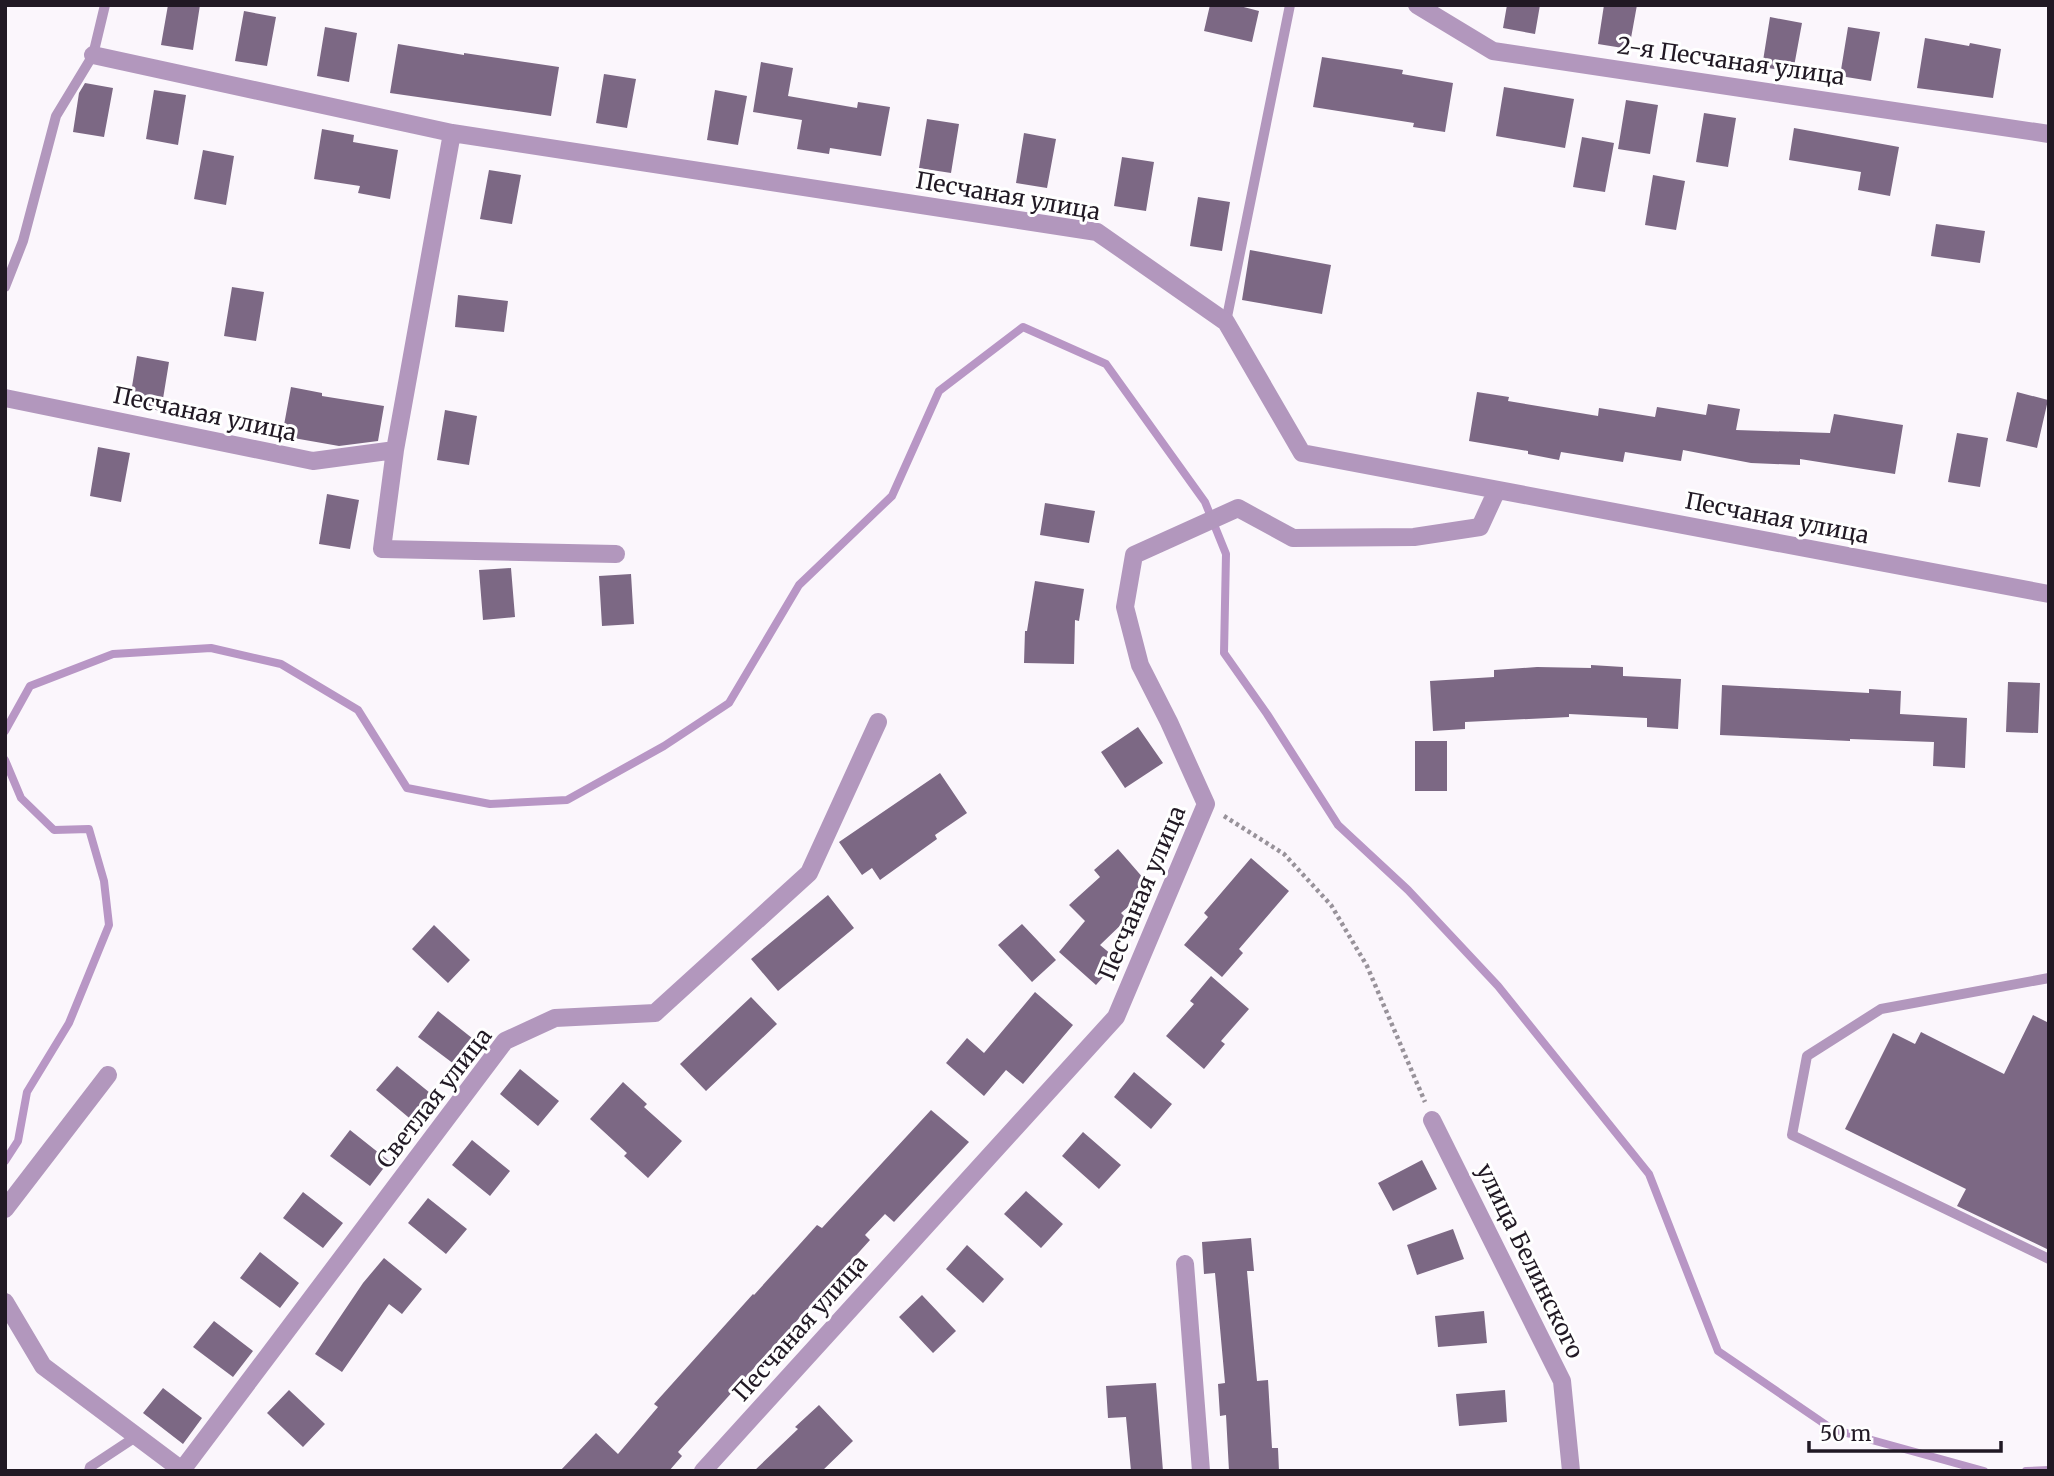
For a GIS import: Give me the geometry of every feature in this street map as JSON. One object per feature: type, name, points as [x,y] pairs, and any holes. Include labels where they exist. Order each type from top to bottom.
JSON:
[{"type":"street","name":"2-я Песчаная улица","points":[[1417,5],[1493,51],[2049,134]]},
{"type":"street","name":"Песчаная улица","points":[[93,55],[452,133],[1097,232],[1226,322],[1302,453],[2049,594]]},
{"type":"street","points":[[452,133],[395,450],[382,549],[616,554]]},
{"type":"street","name":"Песчаная улица","points":[[5,398],[313,461],[395,450]]},
{"type":"street","name":"Песчаная улица","points":[[703,1471],[1116,1017],[1206,804],[1140,665],[1125,607],[1134,555],[1238,508],[1293,538],[1414,537],[1480,527],[1497,490]]},
{"type":"street","name":"Светлая улица","points":[[5,1302],[43,1366],[183,1470],[505,1041],[555,1018],[655,1013],[809,873],[878,722]]},
{"type":"street","points":[[5,1209],[108,1075]]},
{"type":"street","name":"улица Белинского","points":[[1432,1120],[1562,1381],[1571,1471]]},
{"type":"street","points":[[1185,1264],[1201,1471]]},
{"type":"lane","points":[[5,287],[23,241],[56,116],[93,55],[104,5]]},
{"type":"lane","points":[[1226,322],[1290,5]]},
{"type":"lane","points":[[2049,978],[1881,1009],[1807,1056],[1793,1135],[2049,1259]]},
{"type":"lane","points":[[89,1471],[90,1467],[137,1436]]},
{"type":"path","points":[[1206,804],[1284,854],[1331,905],[1367,966],[1432,1120]]},
{"type":"building","points":[[168,5],[200,5],[193,50],[161,45]]},
{"type":"building","points":[[1210,5],[1236,5],[1259,11],[1252,42],[1204,31]]},
{"type":"building","points":[[1507,5],[1540,5],[1535,34],[1503,28]]},
{"type":"building","points":[[1604,5],[1637,5],[1629,49],[1598,44]]},
{"type":"building","points":[[244,11],[276,17],[267,66],[235,61]]},
{"type":"building","points":[[1770,17],[1802,23],[1793,72],[1762,67]]},
{"type":"building","points":[[325,27],[357,33],[349,82],[317,76]]},
{"type":"building","points":[[1848,27],[1880,32],[1871,81],[1840,76]]},
{"type":"building","points":[[1925,38],[2001,49],[1993,98],[1917,88]]},
{"type":"building","points":[[398,44],[559,67],[551,116],[390,93]]},
{"type":"building","points":[[1322,57],[1403,70],[1402,74],[1453,83],[1445,132],[1413,127],[1414,123],[1313,107]]},
{"type":"building","points":[[761,62],[793,68],[788,96],[857,108],[858,102],[890,107],[881,156],[830,148],[829,154],[797,149],[802,120],[753,112]]},
{"type":"building","points":[[604,74],[636,79],[627,128],[596,123]]},
{"type":"building","points":[[85,83],[113,88],[104,137],[73,132],[79,93]]},
{"type":"building","points":[[1504,87],[1574,99],[1565,148],[1496,136]]},
{"type":"building","points":[[154,90],[186,95],[178,145],[146,139]]},
{"type":"building","points":[[715,90],[747,96],[738,145],[707,140]]},
{"type":"building","points":[[1626,100],[1658,105],[1650,154],[1618,149]]},
{"type":"building","points":[[1704,113],[1736,118],[1728,167],[1696,162]]},
{"type":"building","points":[[927,119],[959,124],[951,173],[919,168]]},
{"type":"building","points":[[1794,128],[1899,147],[1890,196],[1858,190],[1861,172],[1789,160]]},
{"type":"building","points":[[322,129],[354,135],[353,142],[398,150],[390,199],[358,193],[360,186],[314,179]]},
{"type":"building","points":[[1024,133],[1056,139],[1047,188],[1016,183]]},
{"type":"building","points":[[1582,137],[1614,143],[1605,192],[1573,187]]},
{"type":"building","points":[[203,150],[234,156],[226,205],[194,199]]},
{"type":"building","points":[[1122,157],[1154,162],[1146,211],[1114,206]]},
{"type":"building","points":[[489,170],[521,175],[512,224],[480,219]]},
{"type":"building","points":[[1653,175],[1685,181],[1676,230],[1645,225]]},
{"type":"building","points":[[1198,197],[1230,202],[1222,251],[1190,246]]},
{"type":"building","points":[[1936,224],[1985,231],[1980,263],[1931,256]]},
{"type":"building","points":[[1250,250],[1331,265],[1322,314],[1242,300]]},
{"type":"building","points":[[232,287],[264,292],[256,341],[224,336]]},
{"type":"building","points":[[458,295],[508,301],[504,332],[455,327]]},
{"type":"building","points":[[137,356],[169,362],[161,411],[129,405]]},
{"type":"building","points":[[291,387],[322,393],[322,396],[384,406],[378,441],[339,446],[282,436]]},
{"type":"building","points":[[1477,392],[1509,397],[1508,401],[1598,416],[1599,408],[1655,417],[1657,407],[1706,415],[1708,404],[1740,409],[1736,430],[1830,433],[1834,414],[1903,425],[1895,474],[1800,459],[1800,465],[1751,463],[1683,450],[1681,461],[1625,452],[1623,462],[1561,452],[1559,460],[1528,454],[1528,451],[1469,441]]},
{"type":"building","points":[[2017,392],[2048,400],[2037,448],[2006,441]]},
{"type":"building","points":[[445,410],[477,416],[469,465],[437,460]]},
{"type":"building","points":[[1957,433],[1988,438],[1980,487],[1948,482]]},
{"type":"building","points":[[98,447],[130,453],[121,502],[90,496]]},
{"type":"building","points":[[327,494],[359,500],[350,549],[319,544]]},
{"type":"building","points":[[1045,503],[1095,511],[1089,543],[1040,535]]},
{"type":"building","points":[[511,568],[515,617],[483,620],[479,570]]},
{"type":"building","points":[[631,574],[634,624],[602,626],[599,576]]},
{"type":"building","points":[[1035,581],[1084,589],[1079,621],[1075,620],[1074,664],[1024,663],[1025,631]]},
{"type":"building","points":[[1591,665],[1623,667],[1623,676],[1681,679],[1678,729],[1647,727],[1647,718],[1569,714],[1569,717],[1465,722],[1465,729],[1433,731],[1430,681],[1494,677],[1494,670],[1537,667],[1591,668]]},
{"type":"building","points":[[2008,682],[2040,683],[2038,733],[2006,732]]},
{"type":"building","points":[[1722,685],[1869,693],[1869,689],[1901,691],[1900,714],[1967,718],[1965,768],[1933,766],[1934,742],[1720,735]]},
{"type":"building","points":[[1138,727],[1163,763],[1125,788],[1101,752]]},
{"type":"building","points":[[1415,741],[1447,741],[1447,791],[1415,791]]},
{"type":"building","points":[[940,773],[967,813],[935,835],[937,839],[880,880],[872,868],[862,875],[839,842]]},
{"type":"building","points":[[1118,849],[1151,887],[1121,913],[1127,919],[1100,945],[1118,960],[1096,985],[1059,952],[1085,921],[1069,905],[1100,877],[1094,870]]},
{"type":"building","points":[[1251,858],[1289,891],[1239,949],[1243,953],[1222,977],[1184,945],[1208,917],[1204,913]]},
{"type":"building","points":[[828,895],[854,928],[778,991],[751,959]]},
{"type":"building","points":[[1022,924],[1056,960],[1032,982],[998,945]]},
{"type":"building","points":[[434,925],[470,960],[448,983],[412,949]]},
{"type":"building","points":[[1211,976],[1249,1009],[1221,1041],[1225,1044],[1204,1069],[1166,1036],[1194,1004],[1190,1001]]},
{"type":"building","points":[[1035,992],[1073,1025],[1023,1084],[1006,1070],[984,1096],[946,1063],[967,1038],[984,1053]]},
{"type":"building","points":[[751,997],[777,1024],[706,1091],[680,1064]]},
{"type":"building","points":[[438,1011],[477,1042],[458,1067],[418,1037]]},
{"type":"building","points":[[2033,1015],[2049,1023],[2049,1250],[1957,1206],[1966,1189],[1845,1129],[1893,1033],[1915,1044],[1921,1032],[2004,1074]]},
{"type":"building","points":[[397,1066],[435,1097],[414,1122],[376,1090]]},
{"type":"building","points":[[520,1069],[559,1101],[538,1126],[500,1094]]},
{"type":"building","points":[[1134,1072],[1172,1104],[1151,1129],[1114,1097]]},
{"type":"building","points":[[623,1082],[647,1104],[644,1107],[682,1141],[648,1178],[624,1156],[627,1153],[590,1119]]},
{"type":"building","points":[[931,1110],[969,1142],[894,1222],[885,1214],[865,1235],[870,1240],[678,1452],[682,1456],[669,1471],[560,1471],[596,1433],[618,1454],[658,1407],[654,1404],[753,1294],[817,1225],[822,1228]]},
{"type":"building","points":[[350,1130],[389,1161],[370,1186],[330,1156]]},
{"type":"building","points":[[1083,1132],[1121,1165],[1099,1189],[1062,1156]]},
{"type":"building","points":[[472,1140],[510,1171],[490,1196],[452,1165]]},
{"type":"building","points":[[1422,1160],[1437,1189],[1393,1211],[1378,1183]]},
{"type":"building","points":[[1026,1191],[1063,1224],[1041,1248],[1004,1214]]},
{"type":"building","points":[[303,1192],[343,1223],[323,1248],[283,1218]]},
{"type":"building","points":[[428,1198],[467,1229],[446,1254],[408,1223]]},
{"type":"building","points":[[1453,1229],[1464,1259],[1417,1275],[1407,1245]]},
{"type":"building","points":[[1251,1238],[1254,1271],[1247,1271],[1257,1381],[1268,1380],[1272,1448],[1278,1448],[1279,1471],[1229,1471],[1226,1415],[1220,1416],[1218,1384],[1225,1383],[1215,1273],[1204,1274],[1202,1242]]},
{"type":"building","points":[[967,1245],[1004,1279],[983,1303],[946,1269]]},
{"type":"building","points":[[260,1252],[299,1283],[280,1308],[240,1278]]},
{"type":"building","points":[[384,1258],[422,1289],[402,1314],[389,1304],[342,1372],[315,1354],[363,1283]]},
{"type":"building","points":[[922,1295],[956,1331],[933,1353],[899,1317]]},
{"type":"building","points":[[1484,1311],[1487,1343],[1438,1347],[1435,1316]]},
{"type":"building","points":[[214,1321],[253,1351],[233,1377],[193,1347]]},
{"type":"building","points":[[1156,1383],[1163,1471],[1131,1471],[1126,1417],[1108,1418],[1106,1386]]},
{"type":"building","points":[[163,1388],[202,1418],[183,1444],[143,1413]]},
{"type":"building","points":[[289,1390],[325,1424],[303,1447],[267,1413]]},
{"type":"building","points":[[1505,1390],[1507,1422],[1459,1426],[1456,1394]]},
{"type":"building","points":[[819,1405],[853,1441],[822,1471],[754,1471],[798,1429],[795,1427]]},
{"type":"waterway","points":[[5,731],[30,686],[113,654],[211,648],[281,664],[358,710],[407,788],[490,804],[567,800],[664,746],[729,703],[799,585],[892,496],[939,391],[1023,327],[1106,364],[1205,502],[1226,554],[1224,653],[1267,714],[1338,825],[1408,890],[1498,986],[1649,1174],[1718,1351],[1832,1429],[1984,1471]]},
{"type":"waterway","points":[[5,760],[21,798],[54,830],[89,829],[104,881],[109,925],[69,1023],[27,1092],[18,1141],[5,1161]]},
{"type":"waterway","points":[[2026,1471],[2049,1470]]}]
